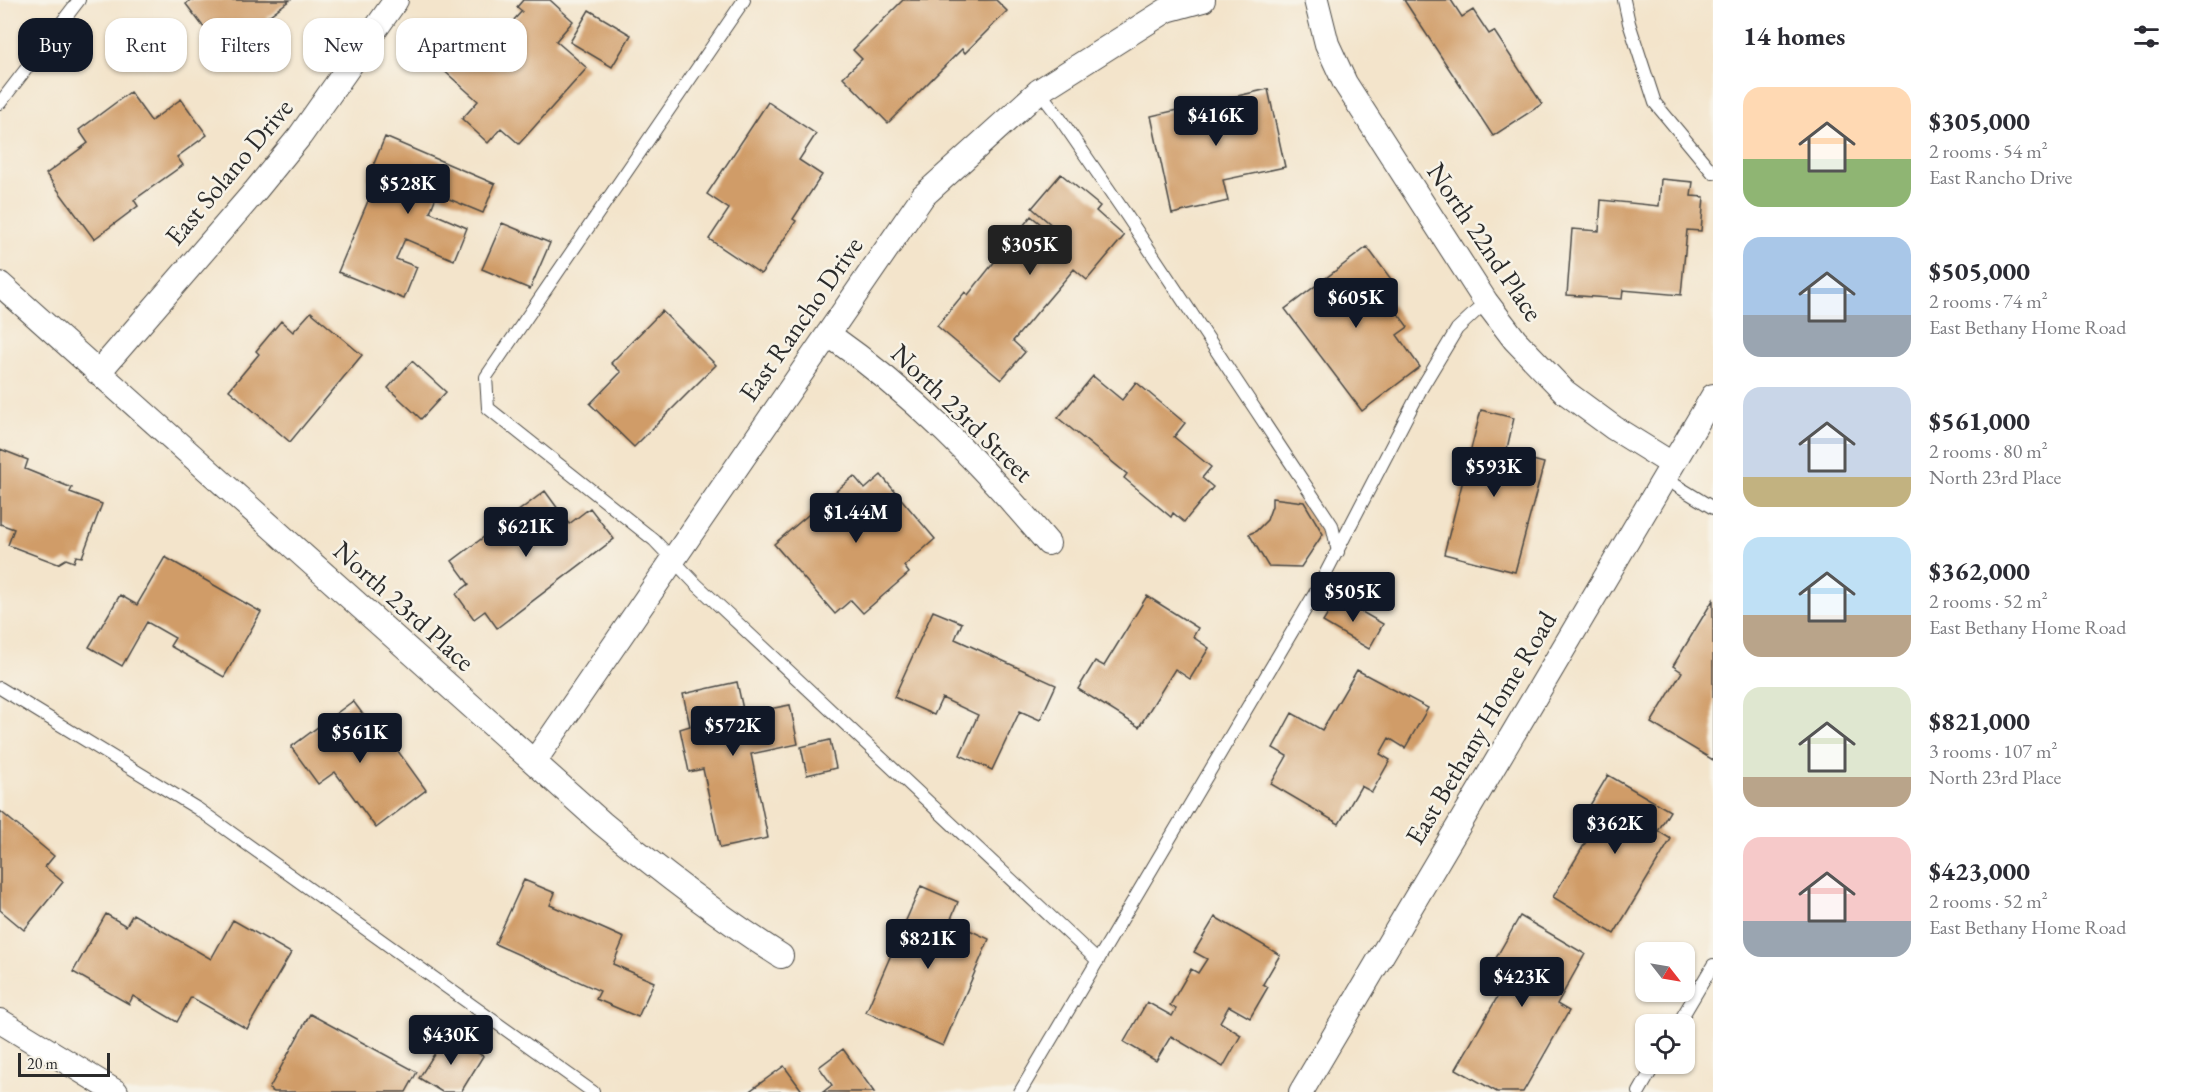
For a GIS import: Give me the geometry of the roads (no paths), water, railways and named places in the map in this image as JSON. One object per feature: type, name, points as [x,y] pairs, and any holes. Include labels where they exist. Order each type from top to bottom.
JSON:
[{"type":"street","name":"East Solano Drive","points":[[98,373],[300,136],[396,0]]},
{"type":"street","name":"East Rancho Drive","points":[[534,762],[923,196],[1039,91],[1167,10],[1203,0]]},
{"type":"street","name":"North 22nd Place","points":[[1316,0],[1327,44],[1345,83],[1486,302],[1515,340],[1565,392],[1668,471]]},
{"type":"street","name":"North 23rd Place","points":[[0,284],[534,762],[663,873],[730,924],[781,956]]},
{"type":"street","name":"North 23rd Street","points":[[828,334],[872,366],[930,416],[974,459],[1048,543]]},
{"type":"street","name":"East Bethany Home Road","points":[[1301,1092],[1713,396]]},
{"type":"street","points":[[0,1021],[116,1092]]},
{"type":"lane","points":[[0,103],[79,0]]},
{"type":"lane","points":[[744,0],[486,377],[488,408],[654,540],[721,608],[1098,961]]},
{"type":"lane","points":[[1624,0],[1629,23],[1655,103],[1713,173]]},
{"type":"lane","points":[[1039,91],[1127,216],[1332,525],[1338,552]]},
{"type":"lane","points":[[1020,1092],[1338,552],[1421,389],[1457,328],[1486,302]]},
{"type":"lane","points":[[1668,471],[1713,508]]},
{"type":"lane","points":[[0,688],[198,809],[593,1092]]},
{"type":"lane","points":[[1684,1014],[1713,965]]},
{"type":"lane","points":[[1639,1092],[1649,1074]]}]
